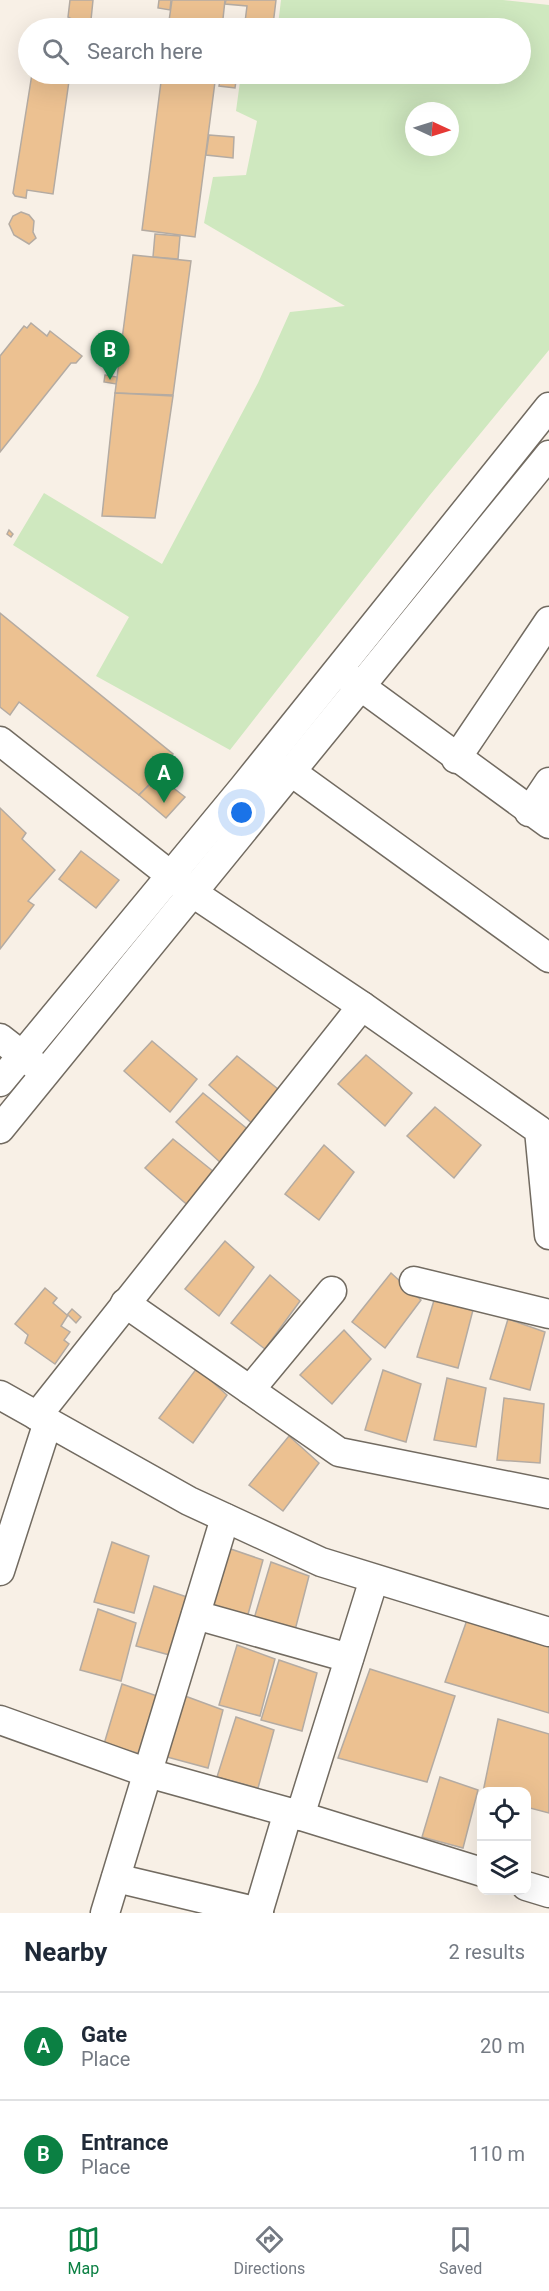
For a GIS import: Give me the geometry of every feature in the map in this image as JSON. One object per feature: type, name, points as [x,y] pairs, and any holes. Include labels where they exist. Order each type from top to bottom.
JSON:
[{"type":"street","points":[[0,1129],[290,771],[349,678],[549,406]]},
{"type":"street","points":[[0,1082],[170,875],[549,455]]},
{"type":"street","points":[[456,759],[549,621]]},
{"type":"street","points":[[349,678],[539,818],[549,782]]},
{"type":"street","points":[[0,741],[193,893],[362,1006],[538,1130],[549,1235]]},
{"type":"street","points":[[290,771],[549,958]]},
{"type":"street","points":[[0,1571],[42,1419],[125,1303],[362,1006]]},
{"type":"street","points":[[0,1038],[46,1073]]},
{"type":"street","points":[[414,1281],[549,1314]]},
{"type":"street","points":[[250,1390],[332,1291]]},
{"type":"street","points":[[125,1303],[339,1452],[549,1494]]},
{"type":"street","points":[[0,1395],[189,1501],[321,1562],[549,1632]]},
{"type":"street","points":[[105,1913],[225,1518]]},
{"type":"street","points":[[116,1878],[258,1913],[350,1658],[374,1579]]},
{"type":"street","points":[[196,1615],[350,1658]]},
{"type":"street","points":[[0,1720],[148,1773],[294,1814],[477,1870]]},
{"type":"street","points":[[531,1888],[549,1893]]},
{"type":"green space","points":[[281,0],[503,0],[549,5],[549,350],[429,496],[230,750],[96,676],[129,617],[13,545],[44,493],[162,564],[258,383],[290,312],[345,306],[204,223],[213,177],[246,175],[257,121],[236,111],[240,84],[531,84],[531,18],[279,18]]},
{"type":"building","points":[[70,0],[93,0],[91,18],[68,17]]},
{"type":"building","points":[[159,0],[171,0],[170,10],[158,8]]},
{"type":"building","points":[[172,0],[225,0],[223,18],[169,18]]},
{"type":"building","points":[[226,0],[276,0],[274,18],[246,18],[247,6],[225,4]]},
{"type":"building","points":[[30,84],[69,84],[53,194],[27,190],[26,198],[15,196],[13,193]]},
{"type":"building","points":[[161,84],[215,84],[195,237],[142,230]]},
{"type":"building","points":[[219,84],[236,84],[235,88],[219,86]]},
{"type":"building","points":[[209,135],[234,137],[233,158],[206,155]]},
{"type":"building","points":[[21,212],[29,215],[34,221],[33,232],[36,238],[29,244],[14,235],[9,224],[13,216]]},
{"type":"building","points":[[155,234],[180,236],[178,259],[153,257]]},
{"type":"building","points":[[133,255],[191,261],[173,395],[115,393]]},
{"type":"building","points":[[31,323],[47,336],[50,331],[82,356],[76,363],[71,363],[0,452],[0,356],[24,326],[27,328]]},
{"type":"building","points":[[105,375],[117,377],[116,384],[104,382]]},
{"type":"building","points":[[115,393],[173,396],[155,518],[102,516]]},
{"type":"building","points":[[0,613],[173,754],[157,777],[139,795],[19,702],[10,715],[0,707]]},
{"type":"building","points":[[158,776],[185,797],[166,818],[139,795]]},
{"type":"building","points":[[0,808],[26,833],[22,839],[55,870],[28,901],[34,905],[0,949]]},
{"type":"building","points":[[81,851],[119,880],[96,908],[59,879]]},
{"type":"building","points":[[152,1041],[197,1079],[170,1112],[124,1071]]},
{"type":"building","points":[[366,1055],[412,1093],[385,1126],[338,1084]]},
{"type":"building","points":[[237,1056],[283,1093],[256,1127],[209,1085]]},
{"type":"building","points":[[203,1093],[250,1131],[222,1164],[176,1122]]},
{"type":"building","points":[[435,1107],[481,1145],[454,1178],[407,1136]]},
{"type":"building","points":[[173,1139],[219,1176],[192,1209],[145,1168]]},
{"type":"building","points":[[324,1145],[354,1172],[319,1220],[285,1194]]},
{"type":"building","points":[[225,1241],[254,1267],[219,1316],[185,1289]]},
{"type":"building","points":[[391,1273],[421,1300],[385,1348],[352,1322]]},
{"type":"building","points":[[270,1275],[300,1301],[265,1349],[231,1323]]},
{"type":"building","points":[[45,1288],[57,1298],[53,1303],[67,1315],[72,1309],[81,1317],[76,1323],[68,1315],[61,1326],[70,1332],[64,1340],[69,1344],[55,1364],[25,1343],[28,1335],[15,1324]]},
{"type":"building","points":[[435,1297],[473,1310],[458,1368],[417,1357]]},
{"type":"building","points":[[508,1319],[545,1332],[530,1390],[490,1379]]},
{"type":"building","points":[[344,1330],[371,1359],[332,1404],[300,1375]]},
{"type":"building","points":[[197,1368],[227,1395],[193,1443],[159,1418]]},
{"type":"building","points":[[383,1370],[421,1384],[406,1442],[365,1430]]},
{"type":"building","points":[[447,1378],[486,1388],[476,1447],[434,1440]]},
{"type":"building","points":[[504,1398],[544,1404],[540,1463],[497,1460]]},
{"type":"building","points":[[289,1436],[319,1463],[283,1511],[249,1485]]},
{"type":"building","points":[[112,1542],[149,1556],[134,1613],[94,1602]]},
{"type":"building","points":[[225,1547],[263,1560],[247,1618],[206,1607]]},
{"type":"building","points":[[271,1562],[309,1576],[294,1634],[253,1622]]},
{"type":"building","points":[[154,1586],[193,1599],[177,1657],[136,1646]]},
{"type":"building","points":[[98,1609],[136,1623],[121,1681],[80,1670]]},
{"type":"building","points":[[467,1620],[549,1647],[549,1713],[445,1682]]},
{"type":"building","points":[[237,1645],[275,1659],[260,1716],[219,1705]]},
{"type":"building","points":[[279,1660],[317,1673],[302,1731],[261,1720]]},
{"type":"building","points":[[370,1669],[455,1696],[427,1782],[338,1758]]},
{"type":"building","points":[[122,1684],[160,1697],[145,1755],[104,1744]]},
{"type":"building","points":[[185,1696],[223,1710],[208,1768],[167,1757]]},
{"type":"building","points":[[236,1717],[274,1730],[258,1788],[217,1777]]},
{"type":"building","points":[[498,1719],[549,1734],[549,1813],[531,1808],[531,1787],[484,1787]]},
{"type":"building","points":[[440,1777],[477,1790],[463,1848],[422,1837]]},
{"type":"place","name":"Entrance","points":[[110,380]]},
{"type":"place","name":"Gate","points":[[164,803]]}]
